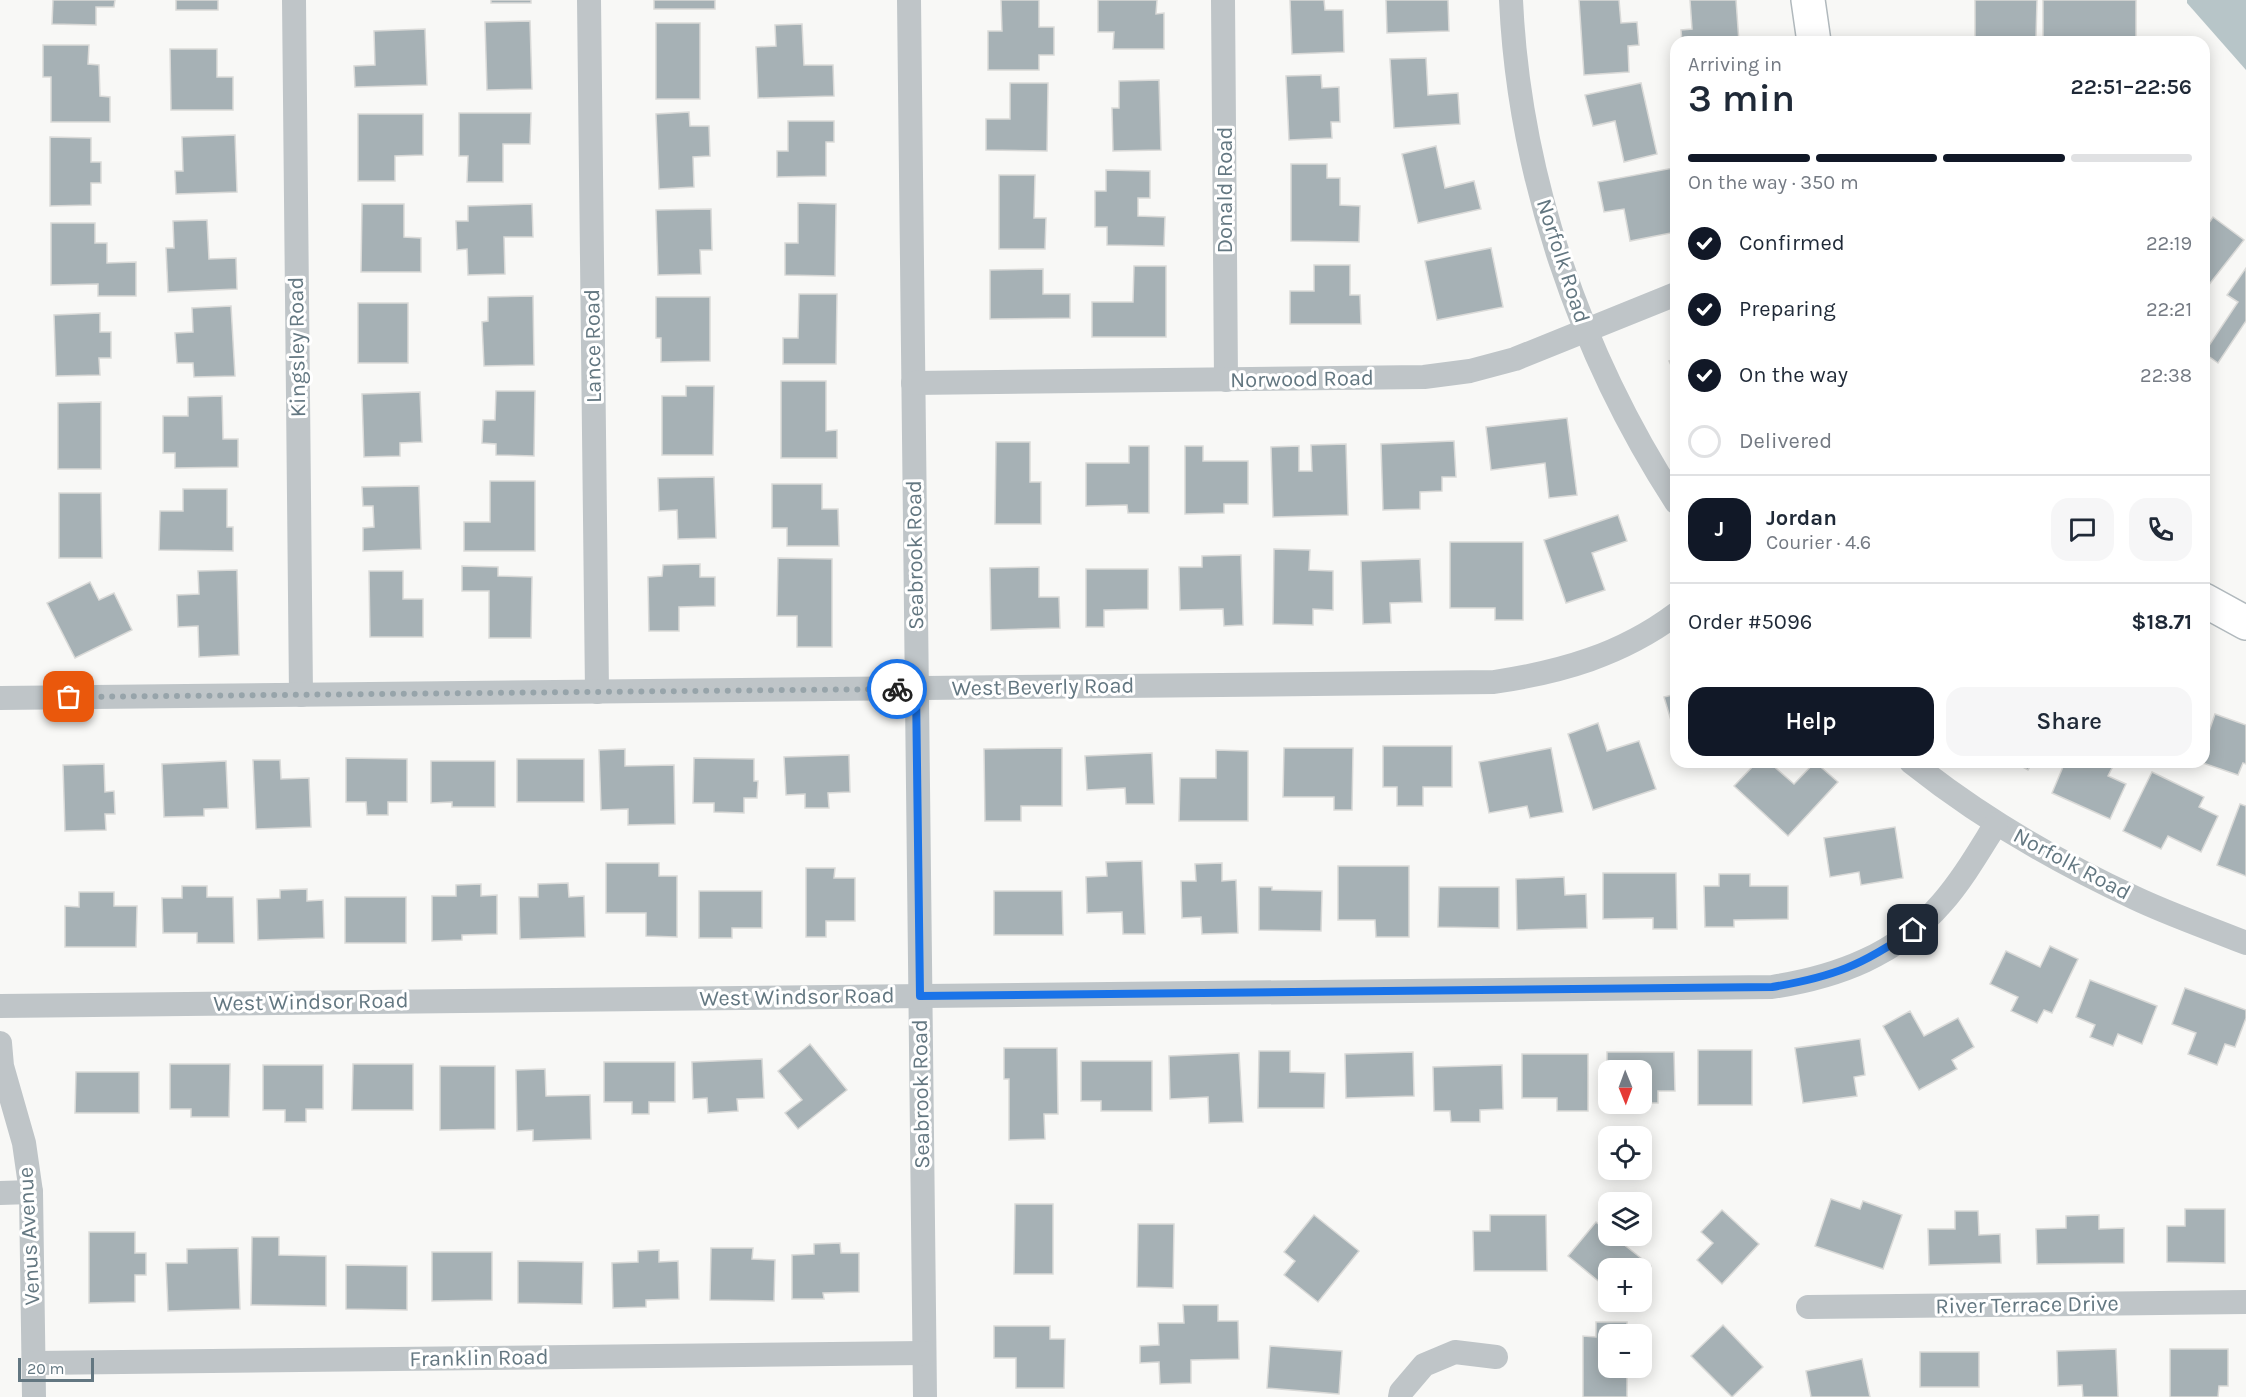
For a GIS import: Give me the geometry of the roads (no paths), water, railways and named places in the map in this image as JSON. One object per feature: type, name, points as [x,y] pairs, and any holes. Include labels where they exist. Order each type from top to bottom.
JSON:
[{"type":"street","name":"Kingsley Road","points":[[294,0],[301,695]]},
{"type":"street","name":"Lance Road","points":[[589,0],[597,692]]},
{"type":"street","name":"Seabrook Road","points":[[909,0],[925,1397]]},
{"type":"street","name":"Donald Road","points":[[1223,0],[1226,381]]},
{"type":"street","name":"Norfolk Road","points":[[1511,0],[1522,100],[1537,178],[1558,255],[1586,331],[1619,403],[1670,493]]},
{"type":"street","points":[[1808,0],[1813,36]]},
{"type":"street","name":"Norwood Road","points":[[913,383],[1424,377],[1458,373],[1515,359],[1670,296]]},
{"type":"street","points":[[2210,603],[2246,623]]},
{"type":"street","name":"West Beverly Road","points":[[0,698],[1494,682],[1540,675],[1584,663],[1626,645],[1670,618]]},
{"type":"street","name":"Norfolk Road","points":[[1918,768],[1996,824],[2065,864],[2136,899],[2246,943]]},
{"type":"street","name":"West Windsor Road","points":[[0,1006],[1772,987],[1810,981],[1847,970],[1881,952],[1913,930],[1941,904],[1966,872],[1996,824]]},
{"type":"street","name":"Venus Avenue","points":[[0,1043],[2,1066],[24,1143],[31,1192],[34,1397]]},
{"type":"street","points":[[0,1193],[31,1192]]},
{"type":"street","name":"River Terrace Drive","points":[[1808,1307],[2246,1302]]},
{"type":"street","points":[[1400,1397],[1401,1392],[1424,1365],[1434,1360],[1455,1352],[1496,1357]]},
{"type":"street","name":"Franklin Road","points":[[34,1363],[924,1353]]}]
